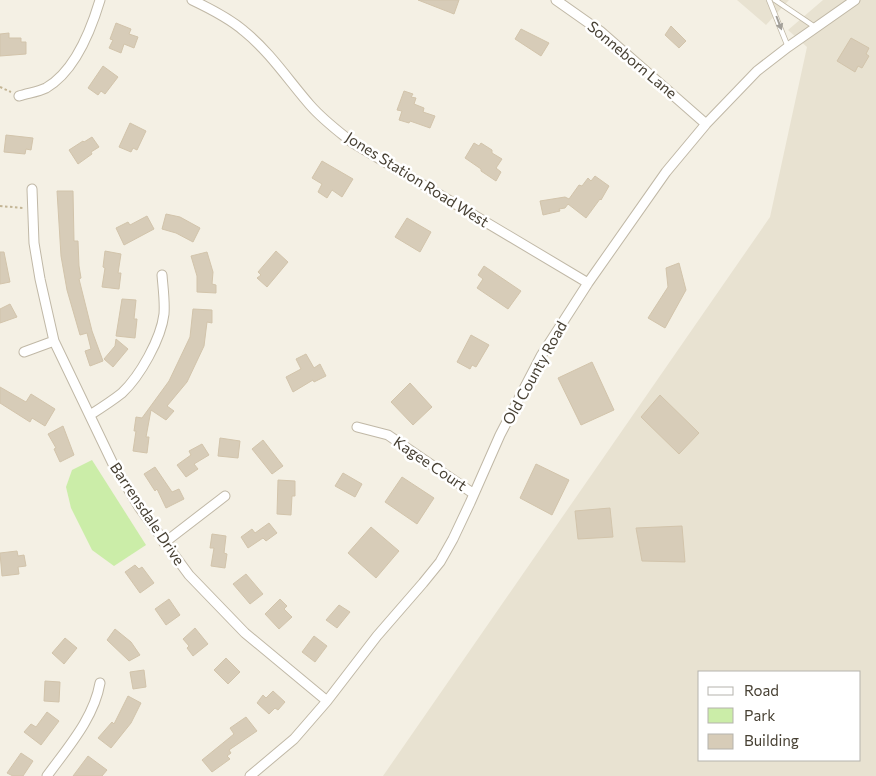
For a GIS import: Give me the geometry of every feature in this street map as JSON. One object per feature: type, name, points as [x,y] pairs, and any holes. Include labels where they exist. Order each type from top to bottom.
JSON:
[{"type":"street","points":[[19,96],[44,89],[66,69],[82,48],[100,0]]},
{"type":"street","name":"Jones Station Road West","points":[[192,0],[215,11],[245,32],[326,122],[353,143],[588,283]]},
{"type":"street","name":"Sonneborn Lane","points":[[556,0],[600,31],[706,124]]},
{"type":"street","name":"Old County Road","points":[[250,776],[294,739],[327,701],[362,654],[440,562],[453,539],[500,436],[541,356],[588,283],[666,172],[706,124],[757,72],[788,47],[855,0]]},
{"type":"street","name":"Barrensdale Drive","points":[[32,189],[34,243],[54,341],[113,464],[164,543],[189,575],[245,633],[327,701]]},
{"type":"street","points":[[90,415],[123,392],[154,348],[164,314],[162,275]]},
{"type":"street","points":[[24,352],[54,341]]},
{"type":"street","name":"Kagee Court","points":[[357,427],[388,435],[474,494]]},
{"type":"street","points":[[164,543],[225,496]]},
{"type":"street","points":[[48,776],[92,712],[98,696],[100,683]]},
{"type":"lane","points":[[769,0],[788,47]]},
{"type":"lane","points":[[775,0],[816,28]]},
{"type":"path","points":[[0,206],[33,209]]},
{"type":"shaded area","points":[[737,0],[789,0],[766,25]]},
{"type":"shaded area","points":[[823,0],[876,0],[876,776],[383,776],[770,217],[807,47],[788,30]]},
{"type":"green space","points":[[92,460],[146,545],[114,566],[92,550],[71,508],[66,487],[72,470]]},
{"type":"building","points":[[418,0],[459,0],[454,14]]},
{"type":"building","points":[[116,23],[131,29],[129,34],[138,37],[134,48],[124,44],[121,53],[109,48],[113,40],[110,39]]},
{"type":"building","points":[[671,26],[686,41],[679,48],[665,35]]},
{"type":"building","points":[[521,29],[549,43],[541,56],[515,39]]},
{"type":"building","points":[[9,33],[9,38],[21,38],[21,42],[26,42],[26,54],[0,56],[0,34]]},
{"type":"building","points":[[851,38],[869,48],[866,54],[869,56],[862,68],[858,66],[855,72],[837,61]]},
{"type":"building","points":[[103,66],[118,77],[105,94],[101,91],[98,95],[88,88]]},
{"type":"building","points":[[404,91],[413,94],[411,97],[416,98],[414,104],[424,108],[423,112],[435,116],[430,128],[410,121],[409,123],[399,120],[402,111],[397,110]]},
{"type":"building","points":[[130,123],[146,131],[137,150],[133,148],[131,152],[119,147]]},
{"type":"building","points":[[6,135],[33,138],[31,150],[26,149],[25,154],[4,152]]},
{"type":"building","points":[[92,137],[99,147],[78,164],[69,150]]},
{"type":"building","points":[[474,143],[479,146],[481,143],[502,159],[496,168],[501,172],[496,181],[465,158]]},
{"type":"building","points":[[322,161],[353,179],[342,197],[332,190],[327,198],[318,192],[322,184],[312,178]]},
{"type":"building","points":[[595,176],[609,186],[601,200],[586,218],[568,204],[565,208],[559,209],[560,211],[543,215],[540,201],[565,197],[569,199],[579,185],[582,186],[588,178],[591,181]]},
{"type":"building","points":[[57,191],[73,191],[74,241],[78,241],[81,278],[79,279],[92,331],[103,361],[90,366],[85,351],[91,349],[87,333],[80,335],[67,290],[61,256]]},
{"type":"building","points":[[166,214],[180,217],[200,228],[193,242],[176,233],[162,229]]},
{"type":"building","points":[[147,216],[154,229],[124,245],[116,228],[128,222],[130,225]]},
{"type":"building","points":[[407,218],[431,232],[420,252],[395,237]]},
{"type":"building","points":[[105,251],[121,254],[118,273],[121,273],[119,289],[102,287]]},
{"type":"building","points":[[276,251],[288,262],[267,287],[257,278],[261,275],[258,272]]},
{"type":"building","points":[[0,252],[4,252],[10,282],[0,284]]},
{"type":"building","points":[[207,252],[213,272],[212,284],[216,285],[216,293],[197,292],[197,276],[191,256]]},
{"type":"building","points":[[679,263],[686,290],[665,328],[648,318],[668,287],[666,268]]},
{"type":"building","points":[[484,266],[521,291],[508,309],[477,288],[483,279],[478,275]]},
{"type":"building","points":[[122,299],[136,300],[135,338],[116,336]]},
{"type":"building","points":[[10,304],[17,317],[0,323],[0,309]]},
{"type":"building","points":[[193,309],[212,310],[212,323],[207,322],[204,346],[187,382],[167,406],[174,411],[166,420],[151,410],[146,437],[149,437],[147,453],[133,451],[136,417],[142,418],[169,381],[190,337]]},
{"type":"building","points":[[471,335],[489,345],[476,367],[472,365],[470,369],[457,362]]},
{"type":"building","points":[[116,339],[128,349],[113,367],[104,359],[115,346]]},
{"type":"building","points":[[306,354],[314,368],[320,364],[326,376],[314,382],[313,380],[293,392],[286,377],[301,369],[296,359]]},
{"type":"building","points":[[592,362],[614,410],[581,425],[558,378]]},
{"type":"building","points":[[410,383],[432,407],[413,425],[391,402]]},
{"type":"building","points":[[0,387],[26,402],[31,394],[55,409],[45,426],[32,418],[30,422],[0,403]]},
{"type":"building","points":[[660,395],[699,433],[679,454],[641,417]]},
{"type":"building","points":[[63,426],[74,455],[60,462],[54,449],[56,448],[48,434]]},
{"type":"building","points":[[220,438],[240,441],[238,458],[218,456]]},
{"type":"building","points":[[263,440],[283,466],[272,474],[252,449]]},
{"type":"building","points":[[202,444],[209,455],[194,464],[198,469],[186,477],[177,465],[191,455],[189,451]]},
{"type":"building","points":[[536,464],[569,480],[552,515],[520,498]]},
{"type":"building","points":[[155,467],[172,492],[179,489],[184,499],[166,508],[157,489],[155,491],[144,474]]},
{"type":"building","points":[[343,473],[362,484],[355,497],[335,486]]},
{"type":"building","points":[[402,477],[434,498],[417,524],[385,502]]},
{"type":"building","points":[[278,480],[295,481],[295,496],[292,496],[291,515],[277,514]]},
{"type":"building","points":[[610,508],[613,537],[578,539],[575,511]]},
{"type":"building","points":[[269,523],[277,533],[266,541],[263,538],[248,548],[241,537],[252,529],[255,533]]},
{"type":"building","points":[[682,526],[685,562],[642,561],[636,528]]},
{"type":"building","points":[[371,527],[399,551],[376,578],[348,553]]},
{"type":"building","points":[[212,534],[226,536],[224,553],[227,554],[225,568],[211,566],[214,548],[210,548]]},
{"type":"building","points":[[17,551],[18,556],[24,555],[26,566],[18,567],[19,574],[2,576],[0,553]]},
{"type":"building","points":[[135,565],[139,569],[142,567],[154,583],[140,593],[125,572]]},
{"type":"building","points":[[246,574],[263,594],[250,604],[233,584]]},
{"type":"building","points":[[169,599],[180,615],[166,625],[155,609]]},
{"type":"building","points":[[280,599],[287,606],[284,609],[292,617],[279,629],[265,614]]},
{"type":"building","points":[[339,605],[350,612],[337,628],[326,620]]},
{"type":"building","points":[[195,628],[208,644],[193,656],[187,648],[189,646],[183,639]]},
{"type":"building","points":[[115,629],[131,642],[140,655],[129,661],[107,640]]},
{"type":"building","points":[[314,636],[327,646],[315,662],[302,652]]},
{"type":"building","points":[[65,638],[77,648],[64,664],[52,653]]},
{"type":"building","points":[[226,658],[240,672],[228,684],[214,670]]},
{"type":"building","points":[[144,670],[146,687],[133,689],[130,672]]},
{"type":"building","points":[[45,681],[60,682],[59,702],[44,701]]},
{"type":"building","points":[[273,691],[285,702],[278,710],[275,708],[269,714],[257,703],[263,695],[266,698]]},
{"type":"building","points":[[128,696],[141,703],[131,723],[111,748],[98,738],[112,722],[114,724]]},
{"type":"building","points":[[47,712],[59,721],[41,745],[24,732],[31,724],[36,727]]},
{"type":"building","points":[[246,717],[257,731],[229,750],[231,753],[227,756],[230,759],[212,772],[202,760],[234,734],[230,728]]},
{"type":"building","points":[[21,753],[33,761],[23,776],[13,776],[7,773]]},
{"type":"building","points":[[88,756],[107,770],[102,776],[73,776]]}]
